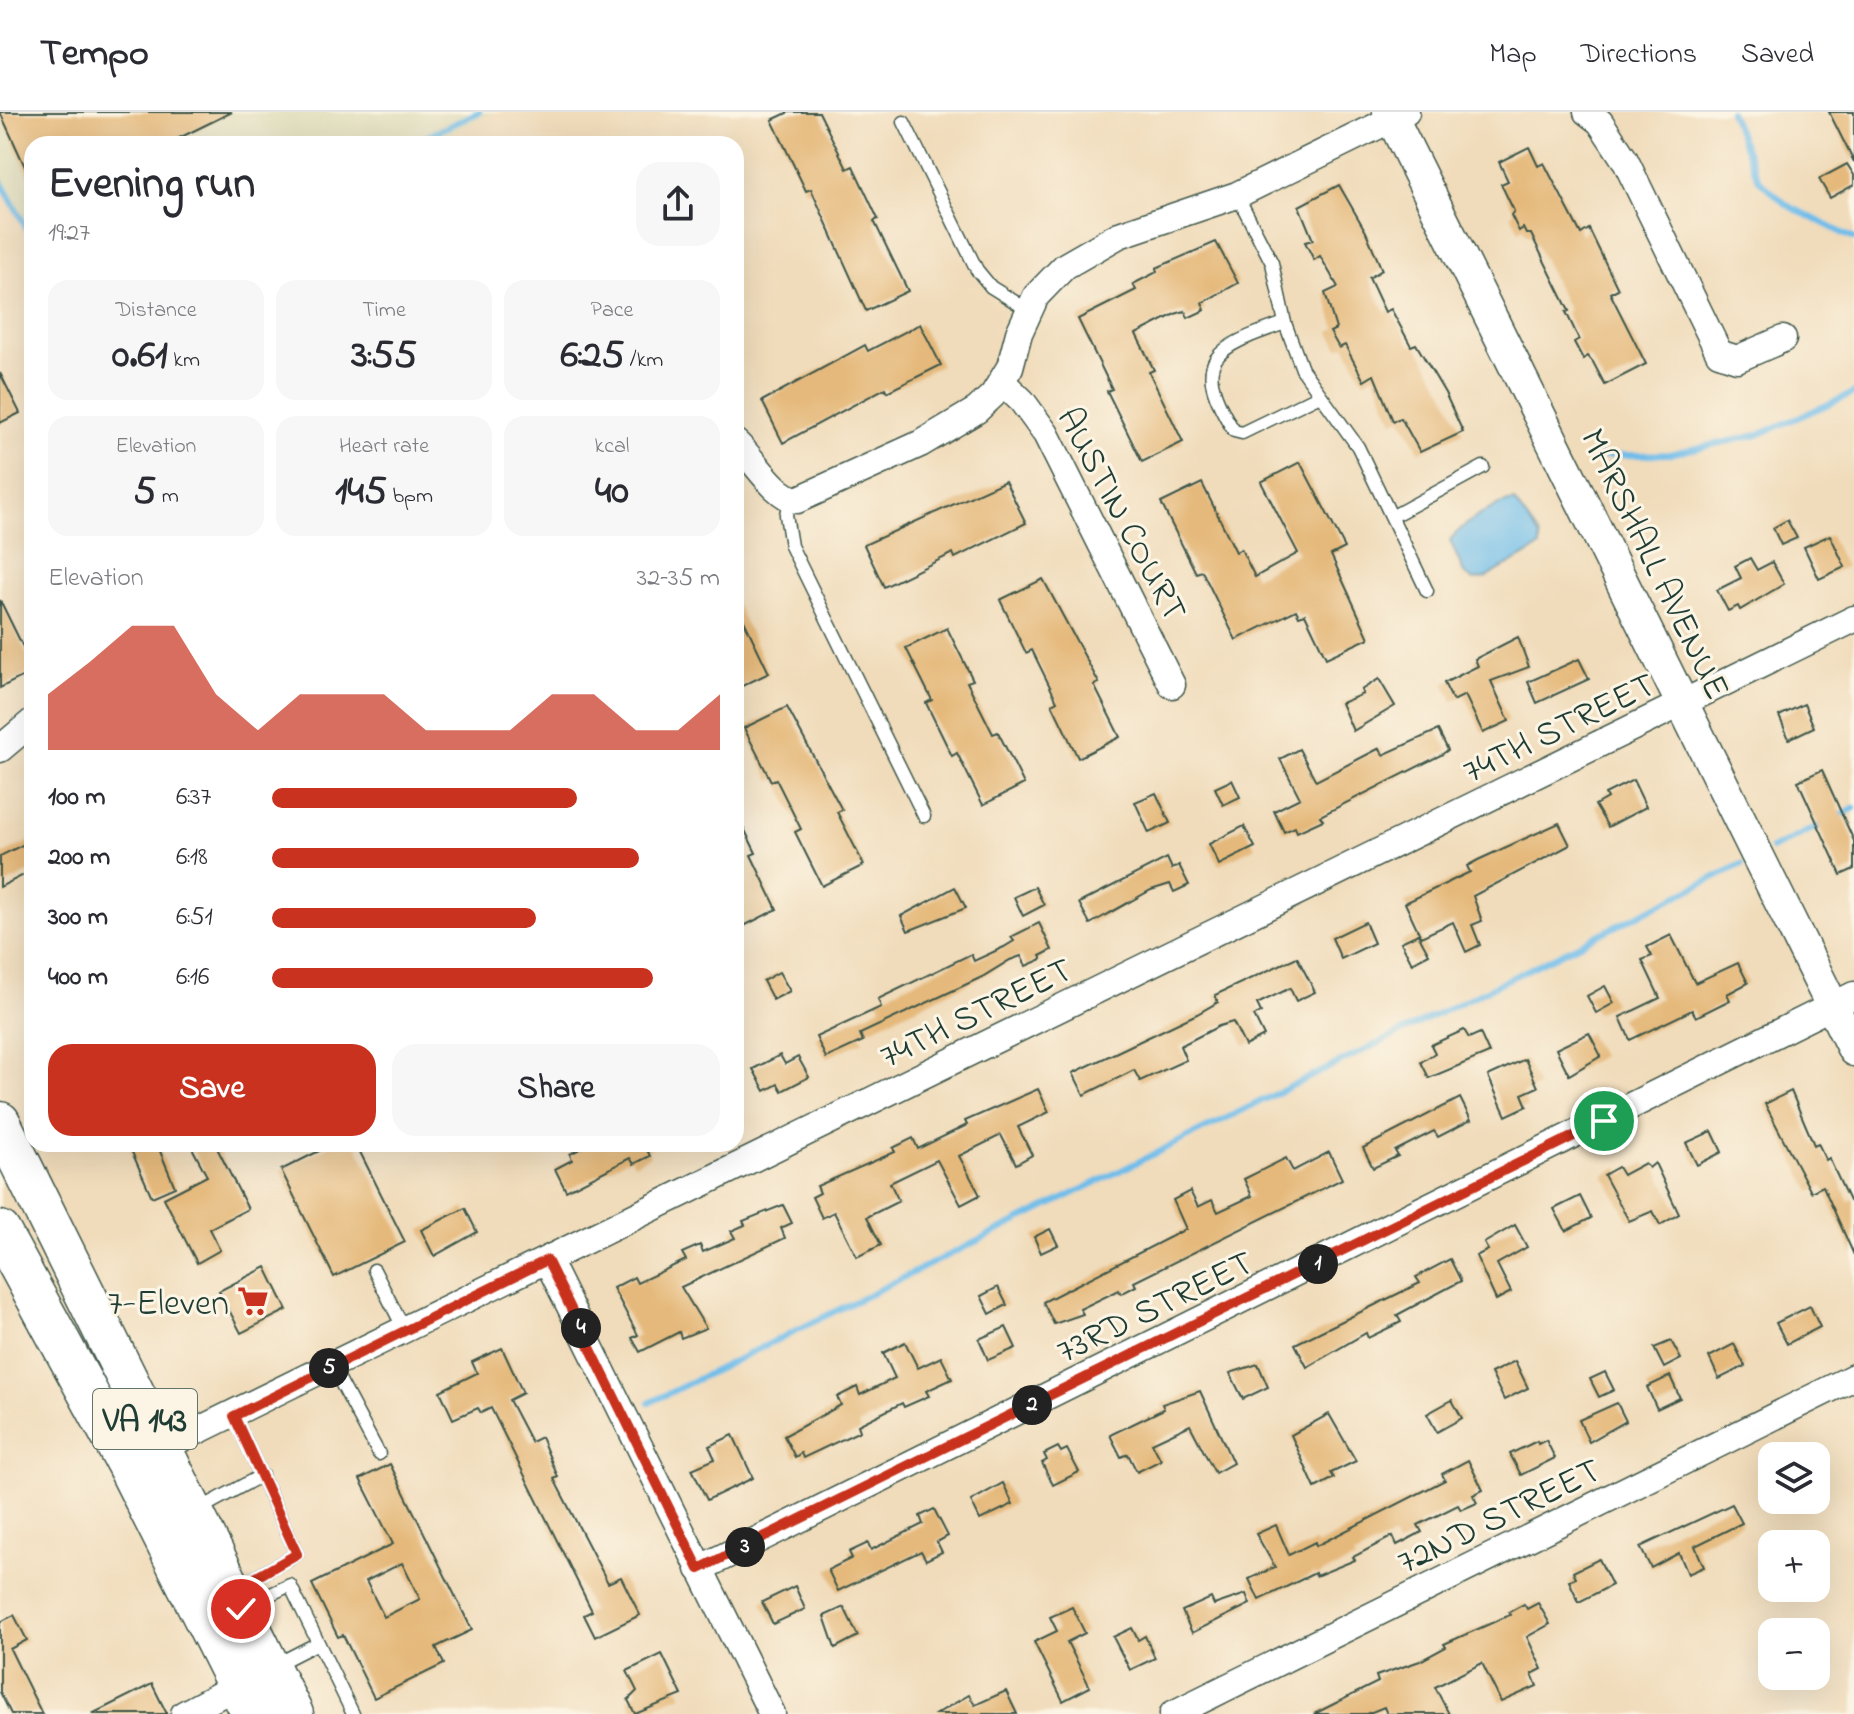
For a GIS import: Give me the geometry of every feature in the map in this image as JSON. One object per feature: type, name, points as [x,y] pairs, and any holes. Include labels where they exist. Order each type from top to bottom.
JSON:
[{"type":"main road","name":"VA 143","points":[[0,1122],[144,1457],[253,1689],[293,1714]]},
{"type":"main road","name":"VA 143","points":[[0,1231],[144,1457],[192,1513],[236,1600],[253,1689]]},
{"type":"street","points":[[1587,112],[1600,122],[1625,160],[1719,353],[1737,359],[1783,339]]},
{"type":"street","points":[[744,451],[778,493],[789,499],[807,498],[920,444],[977,410],[1002,382],[1028,310],[1054,276],[1091,250],[1119,235],[1237,195],[1396,114]]},
{"type":"street","name":"MARSHALL AVENUE","points":[[1396,114],[1683,705],[1843,1000],[1854,1050]]},
{"type":"street","name":"AUSTIN COURT","points":[[1002,382],[1046,434],[1172,685]]},
{"type":"street","name":"74TH STREET","points":[[144,1457],[234,1416],[1854,619]]},
{"type":"street","points":[[0,749],[24,729]]},
{"type":"street","points":[[0,759],[24,754]]},
{"type":"street","name":"73RD STREET","points":[[699,1569],[1843,1000]]},
{"type":"street","points":[[547,1260],[772,1714]]},
{"type":"street","name":"72ND STREET","points":[[1173,1714],[1854,1377]]},
{"type":"street","points":[[184,1714],[253,1689]]},
{"type":"lane","points":[[904,122],[977,270],[991,287],[1028,310]]},
{"type":"lane","points":[[1237,195],[1272,263],[1285,323],[1302,369],[1318,396],[1343,423],[1393,516],[1427,591]]},
{"type":"lane","points":[[1285,323],[1249,337],[1218,356],[1211,367],[1211,390],[1234,431],[1242,433],[1318,396]]},
{"type":"lane","points":[[1393,516],[1483,467]]},
{"type":"lane","points":[[789,499],[786,515],[791,546],[924,816]]},
{"type":"lane","points":[[374,1270],[405,1331]]},
{"type":"lane","points":[[332,1366],[379,1454]]},
{"type":"lane","points":[[234,1416],[297,1554],[236,1600]]},
{"type":"lane","points":[[192,1513],[262,1475]]},
{"type":"lane","points":[[236,1600],[290,1585],[353,1714]]},
{"type":"lane","points":[[253,1689],[318,1643]]},
{"type":"shaded area","points":[[0,112],[495,112],[445,136],[24,136],[24,225],[0,179]]},
{"type":"water","points":[[1514,501],[1540,537],[1540,547],[1485,578],[1473,580],[1464,573],[1450,540],[1479,515]]},
{"type":"building","points":[[0,112],[232,112],[183,136],[24,136],[24,164]]},
{"type":"building","points":[[789,112],[819,112],[847,169],[853,166],[878,219],[874,221],[908,291],[866,311],[811,189],[806,191],[772,120]]},
{"type":"building","points":[[1829,112],[1854,112],[1854,162]]},
{"type":"building","points":[[1529,147],[1538,166],[1544,163],[1581,234],[1589,229],[1618,289],[1610,293],[1646,364],[1605,385],[1593,362],[1588,356],[1583,359],[1574,342],[1579,339],[1566,312],[1569,311],[1531,234],[1526,234],[1523,228],[1519,231],[1511,215],[1514,211],[1501,184],[1508,181],[1499,162]]},
{"type":"building","points":[[1847,164],[1854,175],[1854,185],[1830,198],[1819,179]]},
{"type":"building","points":[[1339,185],[1366,232],[1382,270],[1369,278],[1385,312],[1391,309],[1411,346],[1416,344],[1445,393],[1463,432],[1420,452],[1401,418],[1393,421],[1374,375],[1364,381],[1345,345],[1339,348],[1330,332],[1336,329],[1325,293],[1338,287],[1320,256],[1314,260],[1305,242],[1313,240],[1299,206]]},
{"type":"building","points":[[1216,242],[1238,283],[1202,303],[1205,310],[1188,318],[1185,311],[1175,314],[1136,334],[1154,370],[1149,372],[1183,442],[1142,462],[1107,391],[1112,389],[1078,319],[1136,290],[1133,284],[1157,272],[1156,268]]},
{"type":"building","points":[[920,324],[941,365],[887,392],[885,388],[783,443],[762,401],[865,345],[868,351]]},
{"type":"building","points":[[0,373],[20,413],[0,423]]},
{"type":"building","points":[[1300,462],[1345,548],[1331,555],[1369,638],[1326,658],[1305,614],[1299,616],[1296,610],[1236,640],[1202,571],[1196,573],[1161,503],[1202,483],[1236,552],[1241,549],[1255,577],[1298,553],[1261,482]]},
{"type":"building","points":[[1005,481],[1026,523],[955,558],[953,553],[884,587],[864,545]]},
{"type":"building","points":[[1787,520],[1797,538],[1781,545],[1773,528]]},
{"type":"building","points":[[1830,535],[1845,567],[1819,579],[1804,547]]},
{"type":"building","points":[[1750,558],[1757,570],[1772,562],[1784,584],[1740,610],[1738,606],[1728,611],[1717,590],[1741,578],[1735,566]]},
{"type":"building","points":[[1043,579],[1099,683],[1094,685],[1120,737],[1078,758],[1052,704],[1057,701],[1032,650],[1026,653],[1000,600]]},
{"type":"building","points":[[0,600],[24,649],[24,676],[0,688]]},
{"type":"building","points":[[744,621],[769,673],[744,685]]},
{"type":"building","points":[[947,628],[973,680],[967,682],[993,734],[998,732],[1024,784],[983,805],[957,753],[952,756],[926,703],[932,700],[906,648]]},
{"type":"building","points":[[1518,637],[1529,667],[1491,681],[1509,721],[1483,733],[1465,695],[1453,701],[1444,683],[1478,666],[1475,659]]},
{"type":"building","points":[[1579,659],[1589,679],[1537,703],[1528,682]]},
{"type":"building","points":[[1379,679],[1395,706],[1353,731],[1341,703],[1363,694],[1361,690]]},
{"type":"building","points":[[1804,704],[1814,727],[1789,739],[1779,716]]},
{"type":"building","points":[[787,707],[842,810],[837,812],[864,865],[822,886],[795,832],[801,829],[776,779],[771,781],[744,728]]},
{"type":"building","points":[[1438,730],[1448,750],[1441,755],[1320,816],[1323,820],[1297,832],[1295,827],[1284,832],[1274,811],[1300,798],[1280,759],[1299,749],[1316,781],[1380,748],[1383,755]]},
{"type":"building","points":[[1822,770],[1854,841],[1854,869],[1841,875],[1798,781]]},
{"type":"building","points":[[1232,780],[1240,797],[1223,805],[1215,788]]},
{"type":"building","points":[[1633,780],[1646,807],[1608,827],[1595,805],[1607,798],[1605,794]]},
{"type":"building","points":[[1156,793],[1170,823],[1149,833],[1135,802]]},
{"type":"building","points":[[1559,823],[1570,845],[1473,896],[1482,921],[1472,925],[1480,945],[1466,952],[1453,922],[1421,937],[1405,903],[1470,872],[1467,866],[1478,860]]},
{"type":"building","points":[[1244,826],[1255,847],[1219,865],[1209,844]]},
{"type":"building","points":[[744,828],[756,853],[751,855],[777,909],[744,926]]},
{"type":"building","points":[[24,844],[24,875],[0,887],[0,856]]},
{"type":"building","points":[[1167,858],[1172,869],[1179,865],[1189,885],[1174,892],[1170,884],[1151,890],[1090,924],[1079,903]]},
{"type":"building","points":[[955,887],[966,908],[908,931],[901,916]]},
{"type":"building","points":[[1035,887],[1044,905],[1023,916],[1014,897]]},
{"type":"building","points":[[1365,922],[1374,943],[1341,959],[1332,938]]},
{"type":"building","points":[[1039,923],[1052,950],[1040,956],[1042,959],[1026,966],[1021,956],[1010,960],[982,977],[860,1034],[863,1041],[826,1058],[816,1037],[881,1007],[878,999],[971,954],[974,961],[1004,947],[1014,941],[1011,937]]},
{"type":"building","points":[[1418,934],[1429,954],[1412,963],[1401,942]]},
{"type":"building","points":[[1671,935],[1695,983],[1738,963],[1748,983],[1727,994],[1730,1000],[1696,1017],[1692,1010],[1630,1040],[1620,1017],[1660,998],[1642,960],[1652,956],[1647,947]]},
{"type":"building","points":[[1297,957],[1315,992],[1296,1001],[1290,988],[1257,1004],[1261,1012],[1254,1016],[1264,1036],[1245,1046],[1233,1022],[1219,1026],[1180,1046],[1186,1060],[1140,1081],[1134,1070],[1084,1095],[1073,1073],[1197,1014],[1218,1002],[1215,995]]},
{"type":"building","points":[[779,972],[790,991],[773,1000],[763,981]]},
{"type":"building","points":[[1605,986],[1614,1003],[1596,1013],[1587,996]]},
{"type":"building","points":[[1464,1030],[1469,1038],[1480,1033],[1489,1053],[1429,1078],[1421,1062],[1435,1053],[1431,1045]]},
{"type":"building","points":[[1589,1033],[1601,1056],[1569,1075],[1556,1049]]},
{"type":"building","points":[[780,1055],[785,1064],[798,1057],[809,1077],[782,1091],[778,1084],[765,1091],[753,1069]]},
{"type":"building","points":[[1525,1059],[1538,1087],[1522,1094],[1527,1106],[1506,1116],[1488,1076]]},
{"type":"building","points":[[1038,1089],[1049,1112],[1018,1127],[1032,1155],[1016,1164],[1001,1135],[959,1156],[980,1195],[961,1205],[937,1160],[890,1183],[899,1201],[867,1217],[881,1245],[857,1257],[834,1212],[822,1218],[812,1197],[820,1193],[817,1186],[895,1152],[893,1148],[913,1138],[918,1149],[967,1125],[965,1121]]},
{"type":"building","points":[[1791,1091],[1814,1145],[1818,1143],[1826,1160],[1829,1158],[1849,1201],[1854,1198],[1854,1255],[1823,1186],[1811,1192],[1765,1104]]},
{"type":"building","points":[[1460,1098],[1471,1120],[1438,1137],[1434,1131],[1395,1151],[1398,1156],[1373,1168],[1363,1148]]},
{"type":"building","points":[[1712,1131],[1722,1152],[1697,1165],[1686,1143]]},
{"type":"building","points":[[132,1152],[160,1152],[175,1187],[152,1197]]},
{"type":"building","points":[[194,1152],[219,1152],[248,1209],[209,1229],[220,1250],[197,1263],[164,1198],[207,1176]]},
{"type":"building","points":[[317,1152],[360,1152],[405,1242],[334,1277],[281,1170]]},
{"type":"building","points":[[648,1152],[650,1156],[634,1164],[630,1158],[566,1191],[555,1169],[572,1160],[570,1154]]},
{"type":"building","points":[[1329,1152],[1342,1179],[1134,1282],[1136,1286],[1121,1294],[1119,1290],[1080,1309],[1083,1314],[1054,1324],[1043,1302],[1186,1229],[1173,1200],[1190,1191],[1198,1207],[1212,1200],[1218,1212],[1252,1196],[1244,1179],[1286,1158],[1293,1171]]},
{"type":"building","points":[[1645,1163],[1649,1168],[1655,1163],[1679,1214],[1660,1225],[1653,1211],[1629,1221],[1604,1175],[1618,1167],[1623,1175]]},
{"type":"building","points":[[1580,1196],[1591,1218],[1566,1231],[1554,1209]]},
{"type":"building","points":[[783,1205],[792,1223],[781,1228],[785,1238],[681,1287],[706,1328],[681,1338],[679,1332],[640,1352],[632,1338],[638,1335],[613,1288],[634,1277],[637,1283],[686,1260],[682,1253],[700,1245],[703,1252],[735,1238],[731,1231],[745,1225],[743,1221]]},
{"type":"building","points":[[465,1208],[477,1232],[434,1256],[421,1230]]},
{"type":"building","points":[[1515,1225],[1527,1247],[1497,1264],[1511,1292],[1496,1300],[1476,1256],[1488,1250],[1484,1243]]},
{"type":"building","points":[[1050,1229],[1058,1245],[1041,1253],[1034,1237]]},
{"type":"building","points":[[1450,1259],[1461,1281],[1397,1315],[1401,1322],[1368,1338],[1366,1333],[1307,1367],[1295,1344],[1420,1283],[1416,1277]]},
{"type":"building","name":"7-Eleven","points":[[266,1267],[287,1310],[241,1333],[219,1291]]},
{"type":"building","points":[[998,1287],[1007,1305],[990,1314],[981,1296]]},
{"type":"building","points":[[1810,1306],[1820,1327],[1787,1344],[1776,1323]]},
{"type":"building","points":[[1006,1327],[1016,1348],[988,1360],[979,1339]]},
{"type":"building","points":[[1671,1341],[1681,1359],[1664,1368],[1654,1348]]},
{"type":"building","points":[[905,1342],[918,1368],[941,1357],[952,1379],[926,1391],[929,1396],[904,1407],[902,1403],[858,1425],[860,1431],[803,1458],[801,1453],[795,1457],[784,1436],[841,1405],[837,1397],[857,1387],[860,1395],[895,1378],[883,1353]]},
{"type":"building","points":[[1734,1344],[1745,1366],[1719,1379],[1709,1357]]},
{"type":"building","points":[[502,1348],[523,1393],[509,1400],[531,1442],[541,1437],[558,1477],[554,1479],[608,1583],[621,1577],[640,1615],[595,1637],[584,1615],[592,1611],[491,1408],[481,1413],[478,1408],[453,1419],[440,1391],[477,1373],[472,1362]]},
{"type":"building","points":[[1515,1361],[1528,1388],[1504,1400],[1491,1373]]},
{"type":"building","points":[[1258,1364],[1268,1387],[1243,1399],[1230,1373]]},
{"type":"building","points":[[1605,1372],[1614,1390],[1599,1397],[1590,1379]]},
{"type":"building","points":[[1670,1376],[1680,1398],[1657,1409],[1647,1387]]},
{"type":"building","points":[[1200,1391],[1233,1463],[1215,1473],[1190,1425],[1152,1443],[1161,1460],[1137,1472],[1128,1454],[1121,1457],[1110,1435],[1164,1409],[1162,1404]]},
{"type":"building","points":[[1452,1400],[1462,1418],[1437,1432],[1427,1414]]},
{"type":"building","points":[[1617,1403],[1626,1421],[1589,1442],[1579,1420]]},
{"type":"building","points":[[1329,1414],[1356,1461],[1331,1473],[1334,1478],[1315,1488],[1291,1435]]},
{"type":"building","points":[[733,1435],[753,1478],[707,1500],[692,1469],[715,1459],[709,1446]]},
{"type":"building","points":[[1546,1440],[1555,1458],[1521,1475],[1510,1454]]},
{"type":"building","points":[[1058,1447],[1061,1452],[1067,1449],[1079,1472],[1053,1485],[1042,1463],[1047,1460],[1044,1454]]},
{"type":"building","points":[[1468,1460],[1483,1490],[1473,1495],[1477,1503],[1461,1510],[1458,1505],[1418,1525],[1422,1532],[1397,1545],[1393,1536],[1353,1557],[1355,1560],[1316,1576],[1315,1573],[1259,1600],[1249,1579],[1275,1567],[1256,1534],[1276,1525],[1289,1555],[1315,1542],[1316,1546],[1445,1480],[1442,1474]]},
{"type":"building","points":[[390,1464],[472,1630],[436,1647],[444,1664],[374,1698],[343,1635],[338,1637],[312,1584],[393,1544],[360,1479]],"holes":[[[402,1563],[420,1599],[384,1617],[366,1581]]]},
{"type":"building","points":[[1003,1483],[1013,1504],[980,1520],[971,1501]]},
{"type":"building","points":[[1732,1504],[1742,1523],[1695,1546],[1704,1567],[1688,1574],[1679,1553],[1651,1568],[1640,1547]]},
{"type":"building","points":[[934,1509],[948,1536],[937,1542],[942,1552],[926,1560],[921,1551],[838,1591],[828,1570],[852,1558],[849,1552],[868,1543],[871,1550],[923,1524],[920,1516]]},
{"type":"building","points":[[1599,1559],[1612,1585],[1579,1602],[1569,1581],[1576,1578],[1573,1572]]},
{"type":"building","points":[[795,1586],[805,1609],[773,1624],[762,1602]]},
{"type":"building","points":[[1246,1594],[1250,1604],[1192,1633],[1182,1611],[1211,1598],[1214,1605]]},
{"type":"building","points":[[1538,1603],[1550,1624],[1527,1637],[1542,1669],[1532,1674],[1537,1686],[1501,1702],[1482,1663],[1435,1687],[1449,1714],[1387,1714],[1384,1707],[1367,1714],[1314,1714],[1378,1682],[1376,1676],[1420,1661],[1446,1647],[1444,1644],[1510,1615],[1509,1612],[1524,1604],[1527,1609]]},
{"type":"building","points":[[844,1607],[858,1636],[835,1648],[824,1616]]},
{"type":"building","points":[[1072,1607],[1085,1633],[1067,1642],[1090,1687],[1063,1701],[1034,1642],[1057,1631],[1050,1617]]},
{"type":"building","points":[[14,1615],[27,1640],[10,1649],[42,1714],[11,1714],[0,1692],[0,1622]]},
{"type":"building","points":[[1132,1628],[1138,1640],[1145,1636],[1155,1658],[1130,1670],[1113,1637]]},
{"type":"building","points":[[662,1654],[682,1695],[635,1714],[628,1700],[637,1691],[627,1671]]},
{"type":"building","points":[[152,1684],[167,1714],[92,1714]]},
{"type":"building","points":[[1006,1691],[1017,1714],[936,1714],[969,1695],[975,1705]]},
{"type":"waterway","points":[[428,136],[479,112]]},
{"type":"waterway","points":[[1730,112],[1759,180],[1787,205],[1854,239]]},
{"type":"waterway","points":[[0,180],[24,224]]},
{"type":"waterway","points":[[1600,456],[1669,454],[1758,435],[1854,393]]},
{"type":"waterway","points":[[1835,818],[1854,808]]},
{"type":"waterway","points":[[1771,849],[1825,823]]},
{"type":"waterway","points":[[649,1403],[1742,864]]},
{"type":"place","name":"7-Eleven","points":[[253,1301]]},
{"type":"route","points":[[241,1609],[232,1591],[297,1554],[234,1416],[547,1260],[699,1569],[1604,1121]]}]
